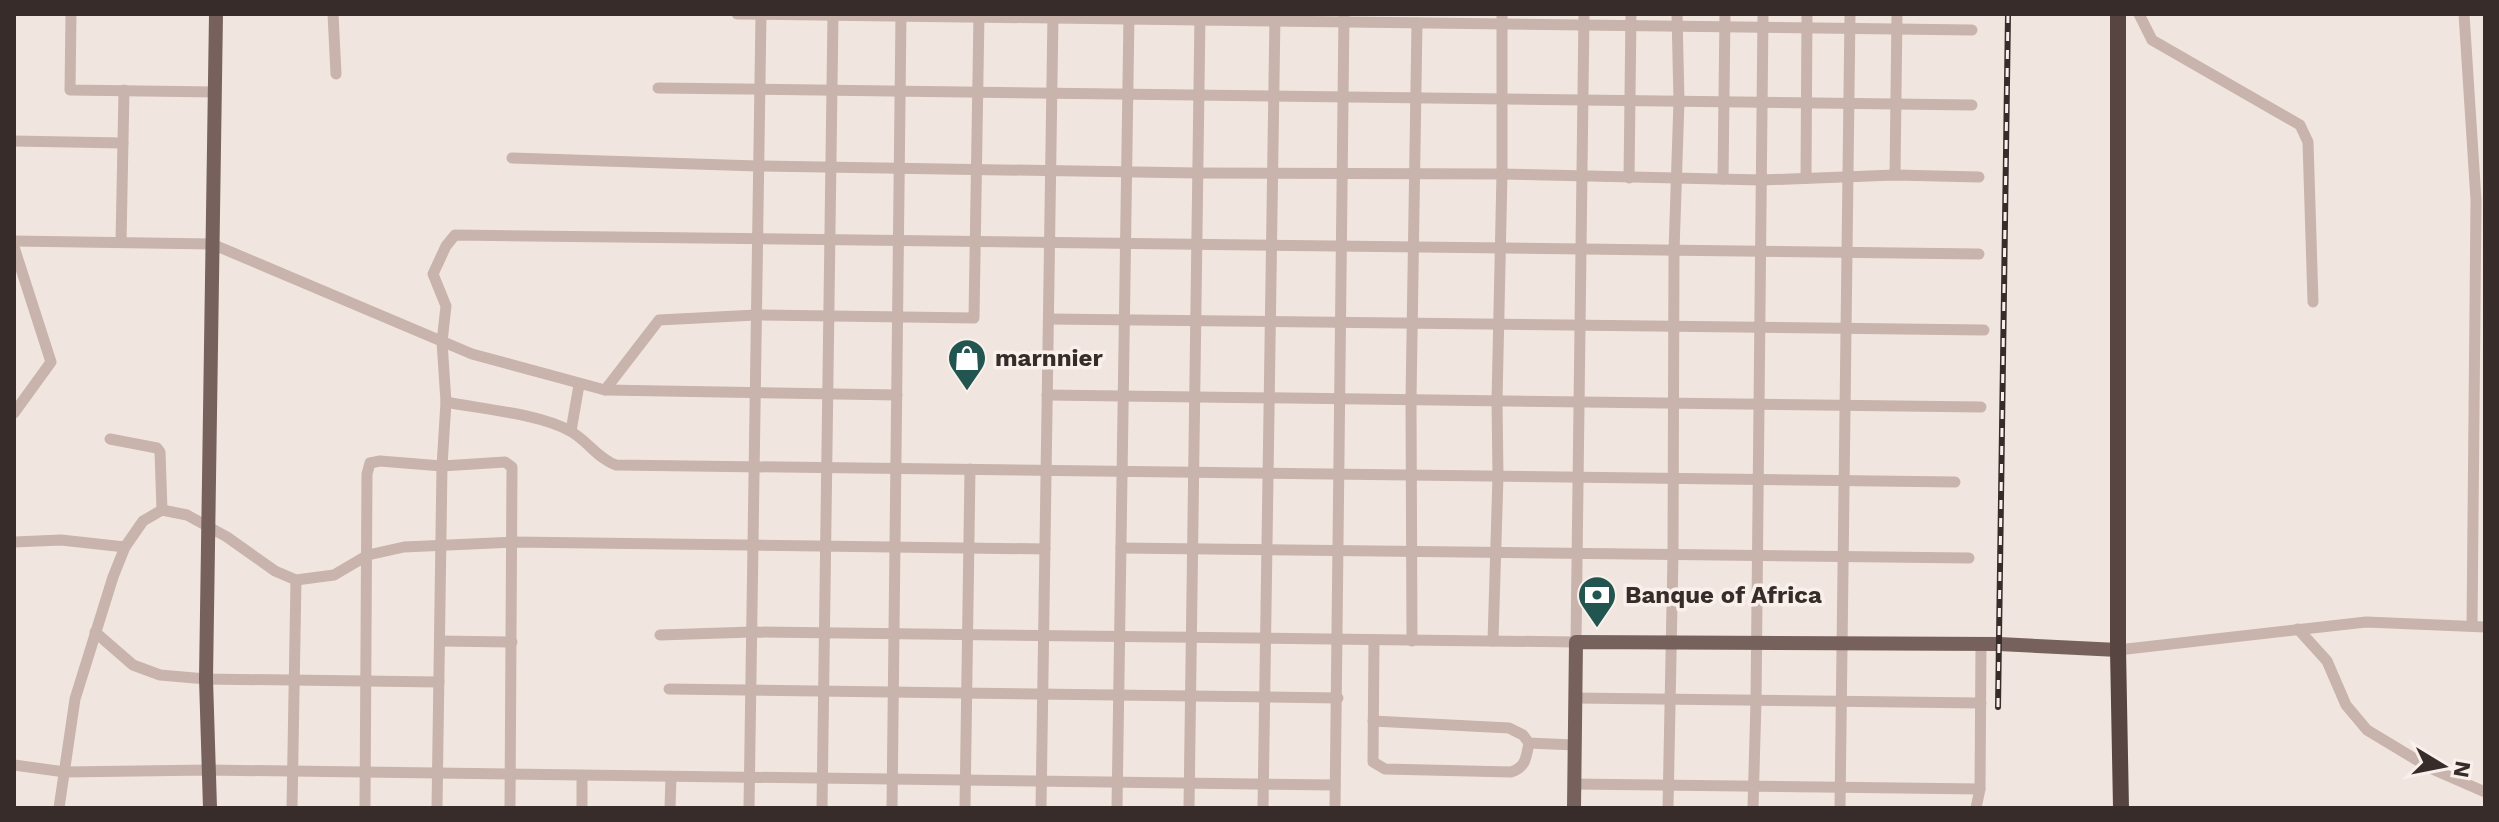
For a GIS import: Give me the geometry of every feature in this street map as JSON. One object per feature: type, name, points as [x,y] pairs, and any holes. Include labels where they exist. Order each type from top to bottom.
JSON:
[{"type":"highway","points":[[2118,14],[2118,650],[2121,808]]},
{"type":"main road","points":[[210,808],[206,679],[216,14]]},
{"type":"main road","points":[[1574,808],[1576,642],[1981,644],[2118,650]]},
{"type":"street","points":[[71,14],[70,90],[215,92]]},
{"type":"street","points":[[333,14],[336,74]]},
{"type":"street","points":[[737,14],[1274,17],[1417,23],[1502,19],[1724,20],[1762,27],[1972,30]]},
{"type":"street","points":[[749,808],[761,14]]},
{"type":"street","points":[[1753,808],[1763,14]]},
{"type":"street","points":[[1806,178],[1807,14]]},
{"type":"street","points":[[1840,808],[1850,14]]},
{"type":"street","points":[[1895,175],[1897,14]]},
{"type":"street","points":[[2139,14],[2152,40],[2287,117],[2300,125],[2305,133],[2308,142],[2313,302]]},
{"type":"street","points":[[2118,650],[2366,622],[2479,626],[2476,200],[2464,14]]},
{"type":"street","points":[[822,808],[833,15]]},
{"type":"street","points":[[892,808],[901,15]]},
{"type":"street","points":[[605,390],[659,320],[756,315],[974,318],[979,16]]},
{"type":"street","points":[[1041,808],[1053,16]]},
{"type":"street","points":[[1117,808],[1129,16]]},
{"type":"street","points":[[1189,808],[1200,17]]},
{"type":"street","points":[[1263,808],[1274,17]]},
{"type":"street","points":[[1335,808],[1344,246],[1344,18]]},
{"type":"street","points":[[1493,641],[1498,476],[1502,19]]},
{"type":"street","points":[[660,635],[752,632],[1576,642],[1584,19]]},
{"type":"street","points":[[1629,178],[1631,20]]},
{"type":"street","points":[[1668,808],[1674,251],[1679,101],[1677,20]]},
{"type":"street","points":[[1723,179],[1724,20]]},
{"type":"street","points":[[1412,641],[1411,400],[1417,23]]},
{"type":"street","points":[[658,88],[1972,105]]},
{"type":"street","points":[[121,242],[124,90]]},
{"type":"street","points":[[14,141],[123,143]]},
{"type":"street","points":[[512,158],[757,166],[1343,175],[1502,174],[1762,180],[1895,175],[1979,177]]},
{"type":"street","points":[[437,808],[442,466],[446,402],[442,342],[446,300],[433,274],[446,246],[455,235],[1979,254]]},
{"type":"street","points":[[14,413],[51,362],[14,244],[212,244],[442,342],[486,358],[605,390],[897,395]]},
{"type":"street","points":[[1049,319],[1984,330]]},
{"type":"street","points":[[571,431],[579,385]]},
{"type":"street","points":[[1047,395],[1981,407]]},
{"type":"street","points":[[446,402],[546,421],[571,431],[616,465],[1955,482]]},
{"type":"street","points":[[110,439],[157,448],[160,452],[162,510]]},
{"type":"street","points":[[365,808],[367,474],[370,463],[380,461],[442,466],[505,462],[512,467],[514,542],[510,808]]},
{"type":"street","points":[[965,808],[970,469]]},
{"type":"street","points":[[59,808],[75,699],[95,632],[125,547],[143,521],[162,510],[187,515],[227,537],[275,571],[296,580],[334,575],[368,555],[404,547],[441,544],[514,542],[1045,549]]},
{"type":"street","points":[[14,542],[61,540],[125,547]]},
{"type":"street","points":[[1121,548],[1969,558]]},
{"type":"street","points":[[292,808],[296,580]]},
{"type":"street","points":[[2298,629],[2327,661],[2346,705],[2367,730],[2430,768],[2485,792]]},
{"type":"street","points":[[95,632],[139,668],[160,675],[206,679],[439,682]]},
{"type":"street","points":[[1374,640],[1373,762],[1385,769],[1511,772],[1524,764],[1529,743]]},
{"type":"street","points":[[440,641],[512,642]]},
{"type":"street","points":[[1976,808],[1980,789],[1981,644]]},
{"type":"street","points":[[669,689],[1338,698]]},
{"type":"street","points":[[1575,698],[1981,703]]},
{"type":"street","points":[[1373,721],[1509,728],[1523,735],[1529,743]]},
{"type":"street","points":[[1529,743],[1574,745]]},
{"type":"street","points":[[14,765],[65,772],[209,770],[1335,785]]},
{"type":"street","points":[[582,776],[582,808]]},
{"type":"street","points":[[670,808],[671,777]]},
{"type":"street","points":[[1574,784],[1980,789]]},
{"type":"railway","points":[[1998,707],[2008,14]]},
{"type":"place","name":"marnnier","points":[[967,392]]},
{"type":"place","name":"Banque of Africa","points":[[1597,629]]}]
